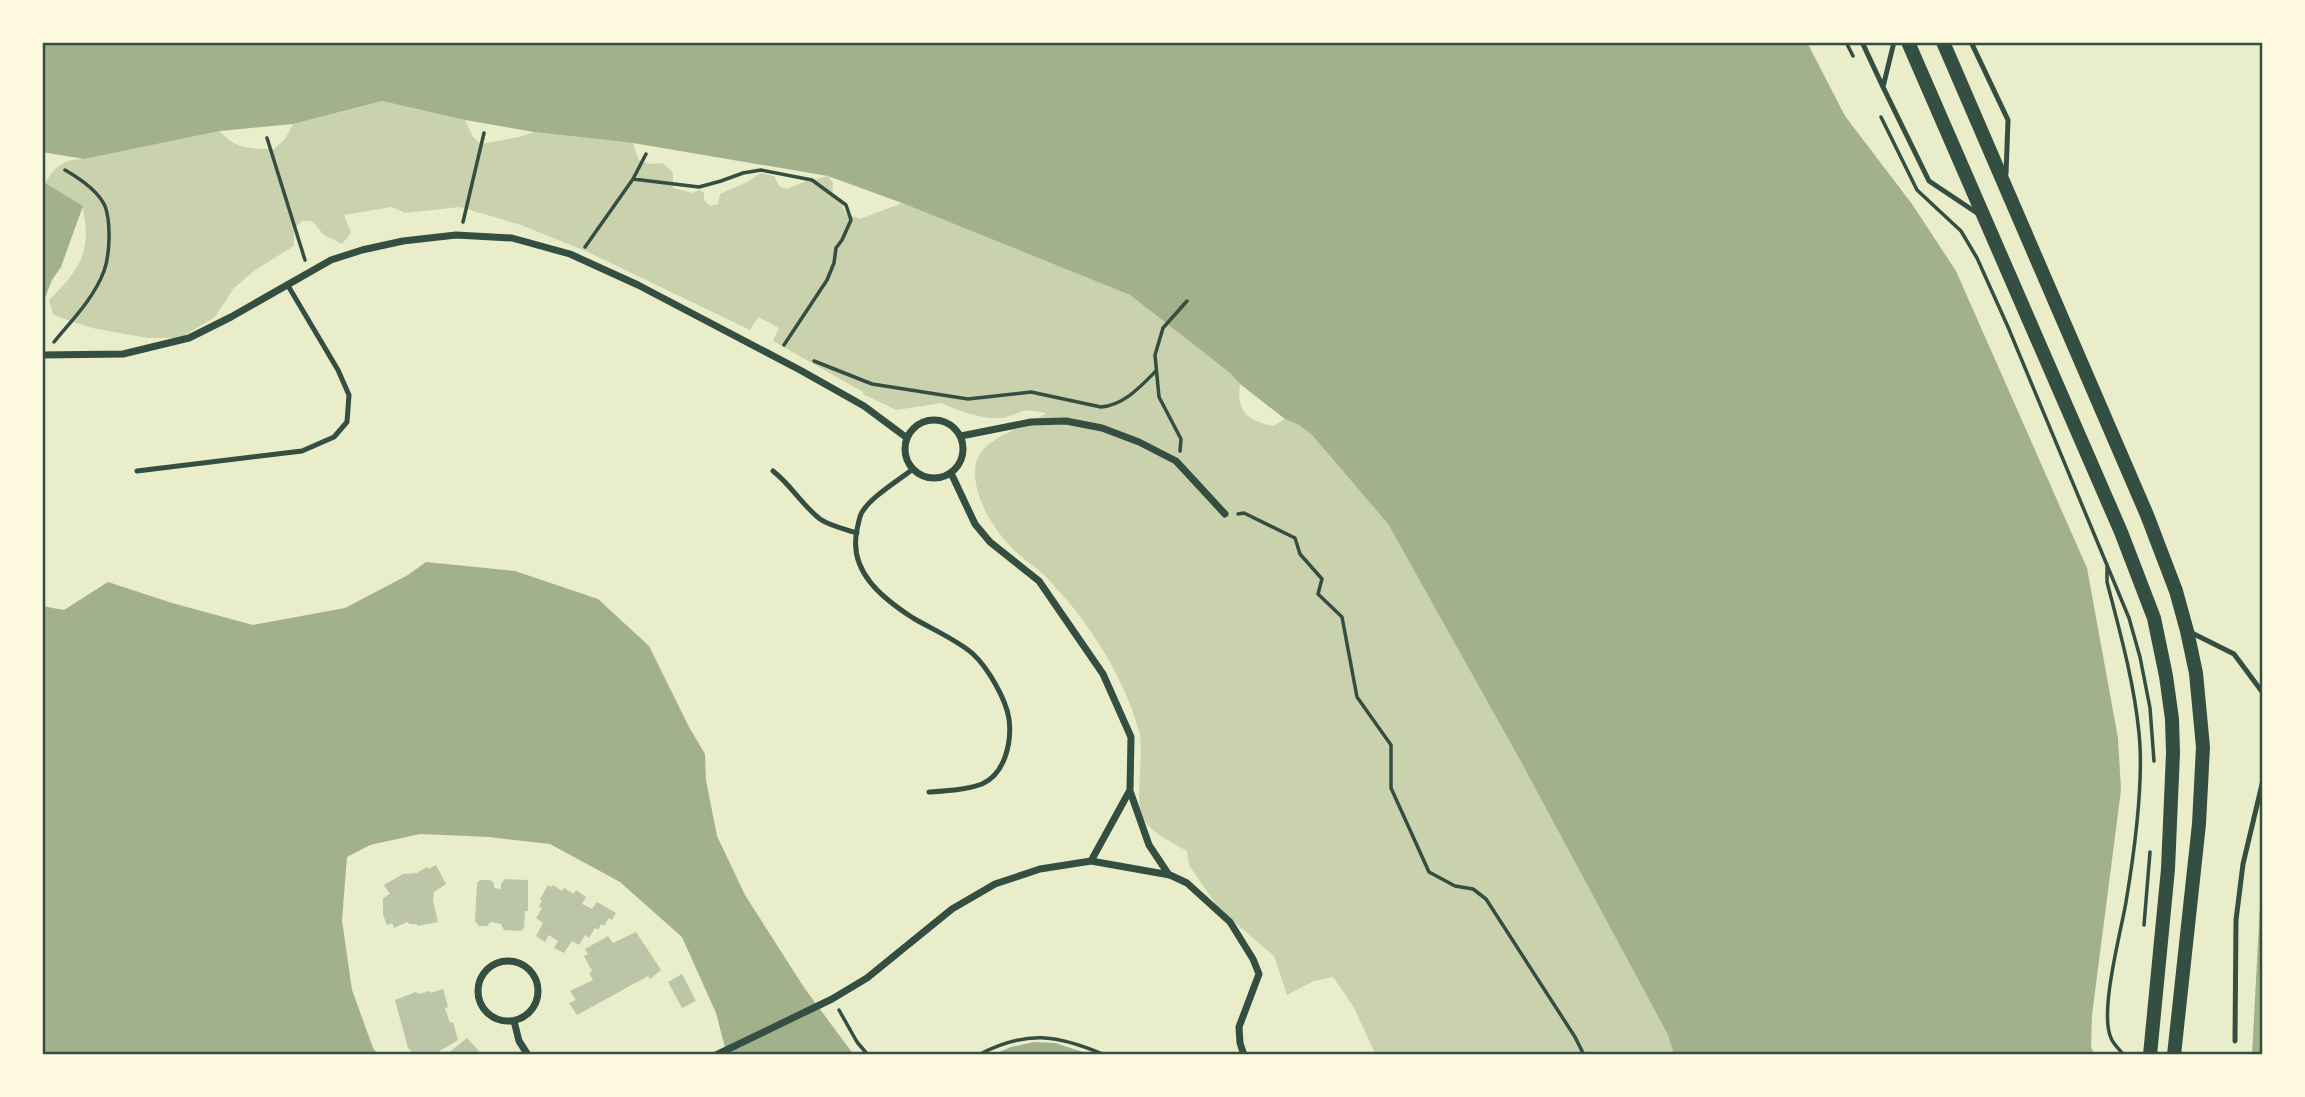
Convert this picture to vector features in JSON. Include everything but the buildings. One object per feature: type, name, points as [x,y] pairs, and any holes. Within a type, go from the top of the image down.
[{"type":"main road","points":[[1908,42],[2121,532],[2154,618],[2172,719],[2172,808],[2150,1055]]},
{"type":"main road","points":[[1943,42],[2147,515],[2176,591],[2187,631],[2196,673],[2203,747],[2199,824],[2174,1055]]},
{"type":"main road","points":[[2177,1030],[2179,1055]]},
{"type":"street","points":[[42,355],[123,354],[189,338],[331,260],[403,241],[456,235],[512,238],[570,254],[638,285],[864,406],[907,438]]},
{"type":"street","points":[[928,420],[947,422],[961,436],[961,460],[951,472],[935,478],[927,477],[913,469],[906,454],[907,438],[919,423],[928,420]]},
{"type":"street","points":[[961,436],[1031,422],[1066,421],[1102,428],[1139,442],[1176,461],[1225,514]]},
{"type":"street","points":[[951,472],[975,524],[990,542],[1039,581],[1103,674],[1131,737],[1130,790],[1149,845],[1170,875]]},
{"type":"street","points":[[1091,862],[1130,790]]},
{"type":"street","points":[[716,1055],[832,999],[867,978],[952,909],[995,884],[1040,869],[1091,862],[1170,875],[1187,883],[1230,922],[1259,974],[1239,1027],[1244,1055]]},
{"type":"street","points":[[498,962],[518,962],[534,974],[538,983],[539,993],[531,1012],[514,1021],[504,1021],[486,1012],[478,994],[482,975],[498,962]]},
{"type":"street","points":[[514,1021],[519,1041],[528,1055]]},
{"type":"lane","points":[[1862,42],[1928,181],[1985,218]]},
{"type":"lane","points":[[1883,87],[1894,42]]},
{"type":"lane","points":[[1972,42],[2008,120],[2005,183]]},
{"type":"lane","points":[[137,471],[302,451],[334,437],[346,422],[349,395],[338,370],[287,284]]},
{"type":"lane","points":[[913,469],[879,495],[861,513],[855,541],[859,567],[882,596],[972,653],[994,681],[1009,718],[1009,740],[1003,762],[996,773],[983,783],[954,790],[929,792]]},
{"type":"lane","points":[[773,471],[820,519],[857,533]]},
{"type":"lane","points":[[2187,631],[2234,654],[2263,693]]},
{"type":"lane","points":[[2235,1041],[2236,920],[2243,864],[2263,780]]},
{"type":"path","points":[[1846,42],[1858,67]]},
{"type":"path","points":[[1881,116],[1917,190],[1961,231],[1977,258],[2107,562],[2129,618],[2140,657],[2150,708],[2154,771]]},
{"type":"path","points":[[463,224],[484,133]]},
{"type":"path","points":[[267,138],[305,260]]},
{"type":"path","points":[[584,249],[633,179],[646,154]]},
{"type":"path","points":[[65,170],[83,180],[105,206],[110,239],[105,269],[92,293],[53,342],[67,342]]},
{"type":"path","points":[[633,179],[699,187],[761,170],[812,180],[846,205],[851,220],[836,248],[834,263],[827,280],[784,345]]},
{"type":"path","points":[[453,224],[474,223]]},
{"type":"path","points":[[295,265],[314,255]]},
{"type":"path","points":[[1176,461],[1182,443],[1159,397],[1155,355],[1163,328],[1187,302]]},
{"type":"path","points":[[778,342],[793,350]]},
{"type":"path","points":[[811,359],[872,384],[968,398],[1031,392],[1101,407],[1124,400],[1156,372]]},
{"type":"path","points":[[1225,514],[1244,513],[1295,538],[1300,554],[1322,579],[1318,594],[1342,617],[1357,697],[1391,745],[1391,788],[1429,872],[1455,886],[1473,889],[1486,899],[1584,1055]]},
{"type":"path","points":[[2107,562],[2107,582],[2140,735],[2137,806],[2127,900],[2109,998],[2108,1024],[2111,1039],[2124,1055]]},
{"type":"path","points":[[2143,929],[2151,845]]},
{"type":"path","points":[[832,999],[857,1042],[868,1055]]},
{"type":"path","points":[[978,1055],[1009,1041],[1032,1037],[1073,1041],[1105,1055]]},
{"type":"shaded area","points":[[42,42],[1804,42],[1809,46],[1845,116],[1912,204],[1956,271],[2087,568],[2118,738],[2121,790],[2092,1015],[2091,1046],[2094,1055],[1674,1055],[1668,1035],[1520,760],[1388,524],[1312,435],[1285,419],[1130,295],[828,176],[633,143],[534,132],[382,101],[293,124],[220,131],[84,159],[42,152]]},
{"type":"shaded area","points":[[382,101],[465,120],[473,137],[481,144],[534,132],[633,143],[639,160],[649,164],[663,163],[673,173],[673,188],[693,193],[699,190],[704,193],[704,200],[710,206],[718,204],[720,194],[761,173],[774,176],[779,186],[787,189],[828,176],[833,183],[832,197],[841,204],[846,214],[860,219],[902,203],[1130,295],[1230,373],[1240,384],[1242,408],[1250,417],[1273,426],[1285,419],[1312,435],[1388,524],[1520,760],[1668,1035],[1674,1055],[1376,1055],[1353,1006],[1333,977],[1314,981],[1287,995],[1274,956],[1219,909],[1189,865],[1187,851],[1158,834],[1144,820],[1139,802],[1139,731],[1116,674],[1075,610],[1042,573],[1007,542],[982,503],[975,470],[984,449],[1003,435],[1046,413],[1026,410],[1004,418],[988,418],[941,403],[896,410],[863,394],[773,341],[779,328],[758,317],[750,330],[588,252],[521,225],[460,207],[405,213],[392,207],[344,215],[351,233],[342,244],[324,235],[312,221],[302,221],[294,229],[294,246],[255,270],[234,288],[215,317],[180,338],[148,338],[92,328],[53,315],[49,300],[76,269],[85,247],[86,235],[82,206],[45,183],[61,165],[71,160],[220,131],[237,145],[274,149],[285,139],[293,124]]},
{"type":"shaded area","points":[[42,181],[83,206],[61,267],[52,280],[42,305]]},
{"type":"shaded area","points":[[426,562],[515,571],[598,599],[649,646],[705,754],[706,780],[717,836],[745,895],[805,989],[854,1055],[727,1055],[716,1013],[682,937],[620,882],[550,844],[489,837],[420,834],[370,845],[347,857],[342,920],[352,990],[378,1055],[42,1055],[42,606],[64,610],[108,582],[253,625],[345,608],[408,575]]},
{"type":"shaded area","points":[[2263,904],[2263,1055],[2252,1055],[2260,905]]},
{"type":"shaded area","points":[[1034,1042],[1055,1043],[1092,1055],[992,1055]]}]
